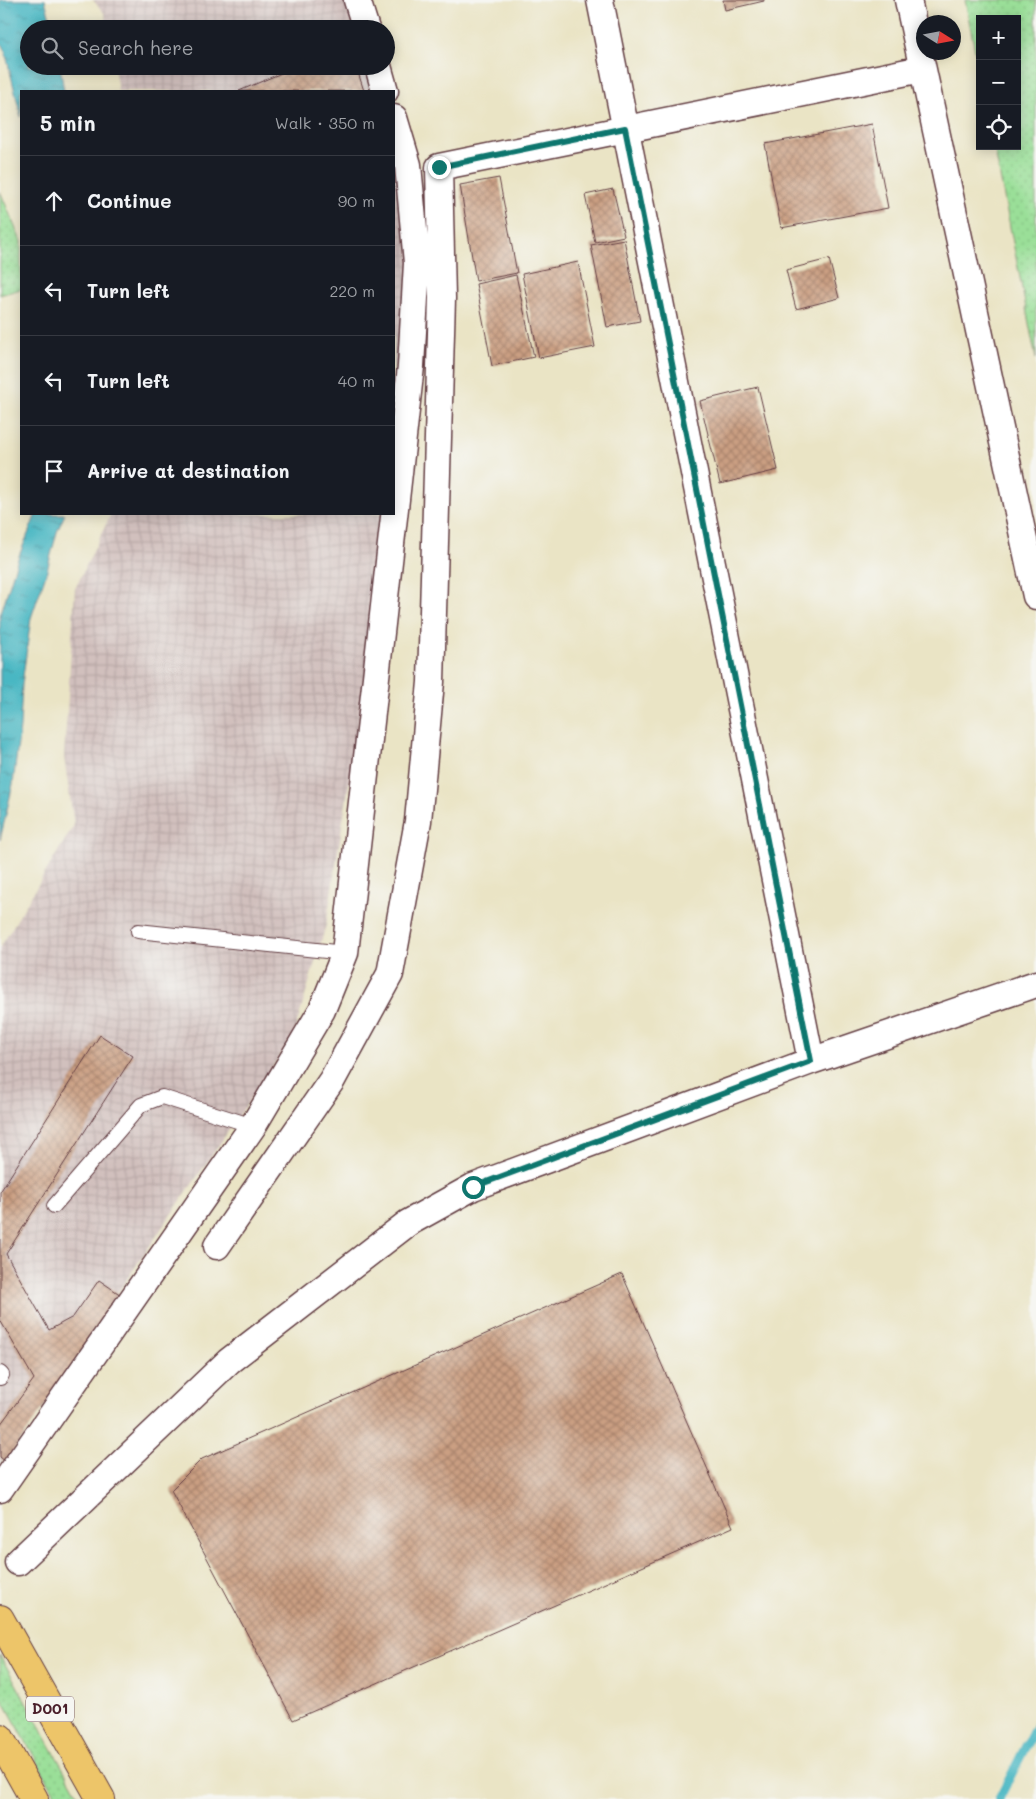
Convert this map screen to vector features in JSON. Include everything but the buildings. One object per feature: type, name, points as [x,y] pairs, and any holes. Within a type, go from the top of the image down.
[{"type":"highway","name":"D001","points":[[0,1619],[101,1799]]},
{"type":"highway","points":[[0,1738],[34,1799]]},
{"type":"street","points":[[357,0],[363,20]]},
{"type":"street","points":[[600,0],[811,1061]]},
{"type":"street","points":[[908,0],[1036,596]]},
{"type":"street","points":[[217,1246],[332,1080],[390,974],[418,821],[431,682],[442,298],[439,167],[922,69]]},
{"type":"street","points":[[381,75],[385,90]]},
{"type":"street","points":[[395,121],[408,165],[417,272],[411,366],[395,506]]},
{"type":"street","points":[[0,1489],[253,1126],[322,1010],[344,953],[394,515]]},
{"type":"street","points":[[18,1562],[229,1361],[408,1223],[473,1187],[811,1061],[1036,984]]},
{"type":"lane","points":[[138,931],[344,953]]},
{"type":"lane","points":[[54,1206],[141,1105],[162,1096],[253,1126]]},
{"type":"lane","points":[[0,1373],[2,1375],[0,1378]]},
{"type":"shaded area","points":[[93,0],[367,0],[373,20],[106,20],[105,14]]},
{"type":"shaded area","points":[[115,75],[389,75],[394,90],[118,90]]},
{"type":"shaded area","points":[[395,95],[424,195],[417,368],[395,506]]},
{"type":"shaded area","points":[[111,515],[393,515],[326,925],[293,1037],[0,1464],[0,948],[74,825],[64,757],[75,589]]},
{"type":"green space","points":[[965,0],[1036,0],[1036,359],[995,150],[1021,150],[1021,15],[976,15],[976,56]]},
{"type":"green space","points":[[0,191],[20,239],[20,289],[0,295]]},
{"type":"green space","points":[[0,1655],[80,1799],[58,1799],[0,1695]]},
{"type":"water","points":[[0,0],[45,0],[51,20],[20,20],[20,75],[61,75],[64,90],[20,90],[20,113],[5,51],[0,42]]},
{"type":"water","points":[[36,515],[65,515],[57,532],[46,574],[31,618],[22,684],[20,727],[13,784],[0,840],[0,616],[17,561]]},
{"type":"waterway","points":[[999,1799],[1036,1726]]},
{"type":"route","points":[[439,167],[625,128],[811,1061],[473,1187]]}]
